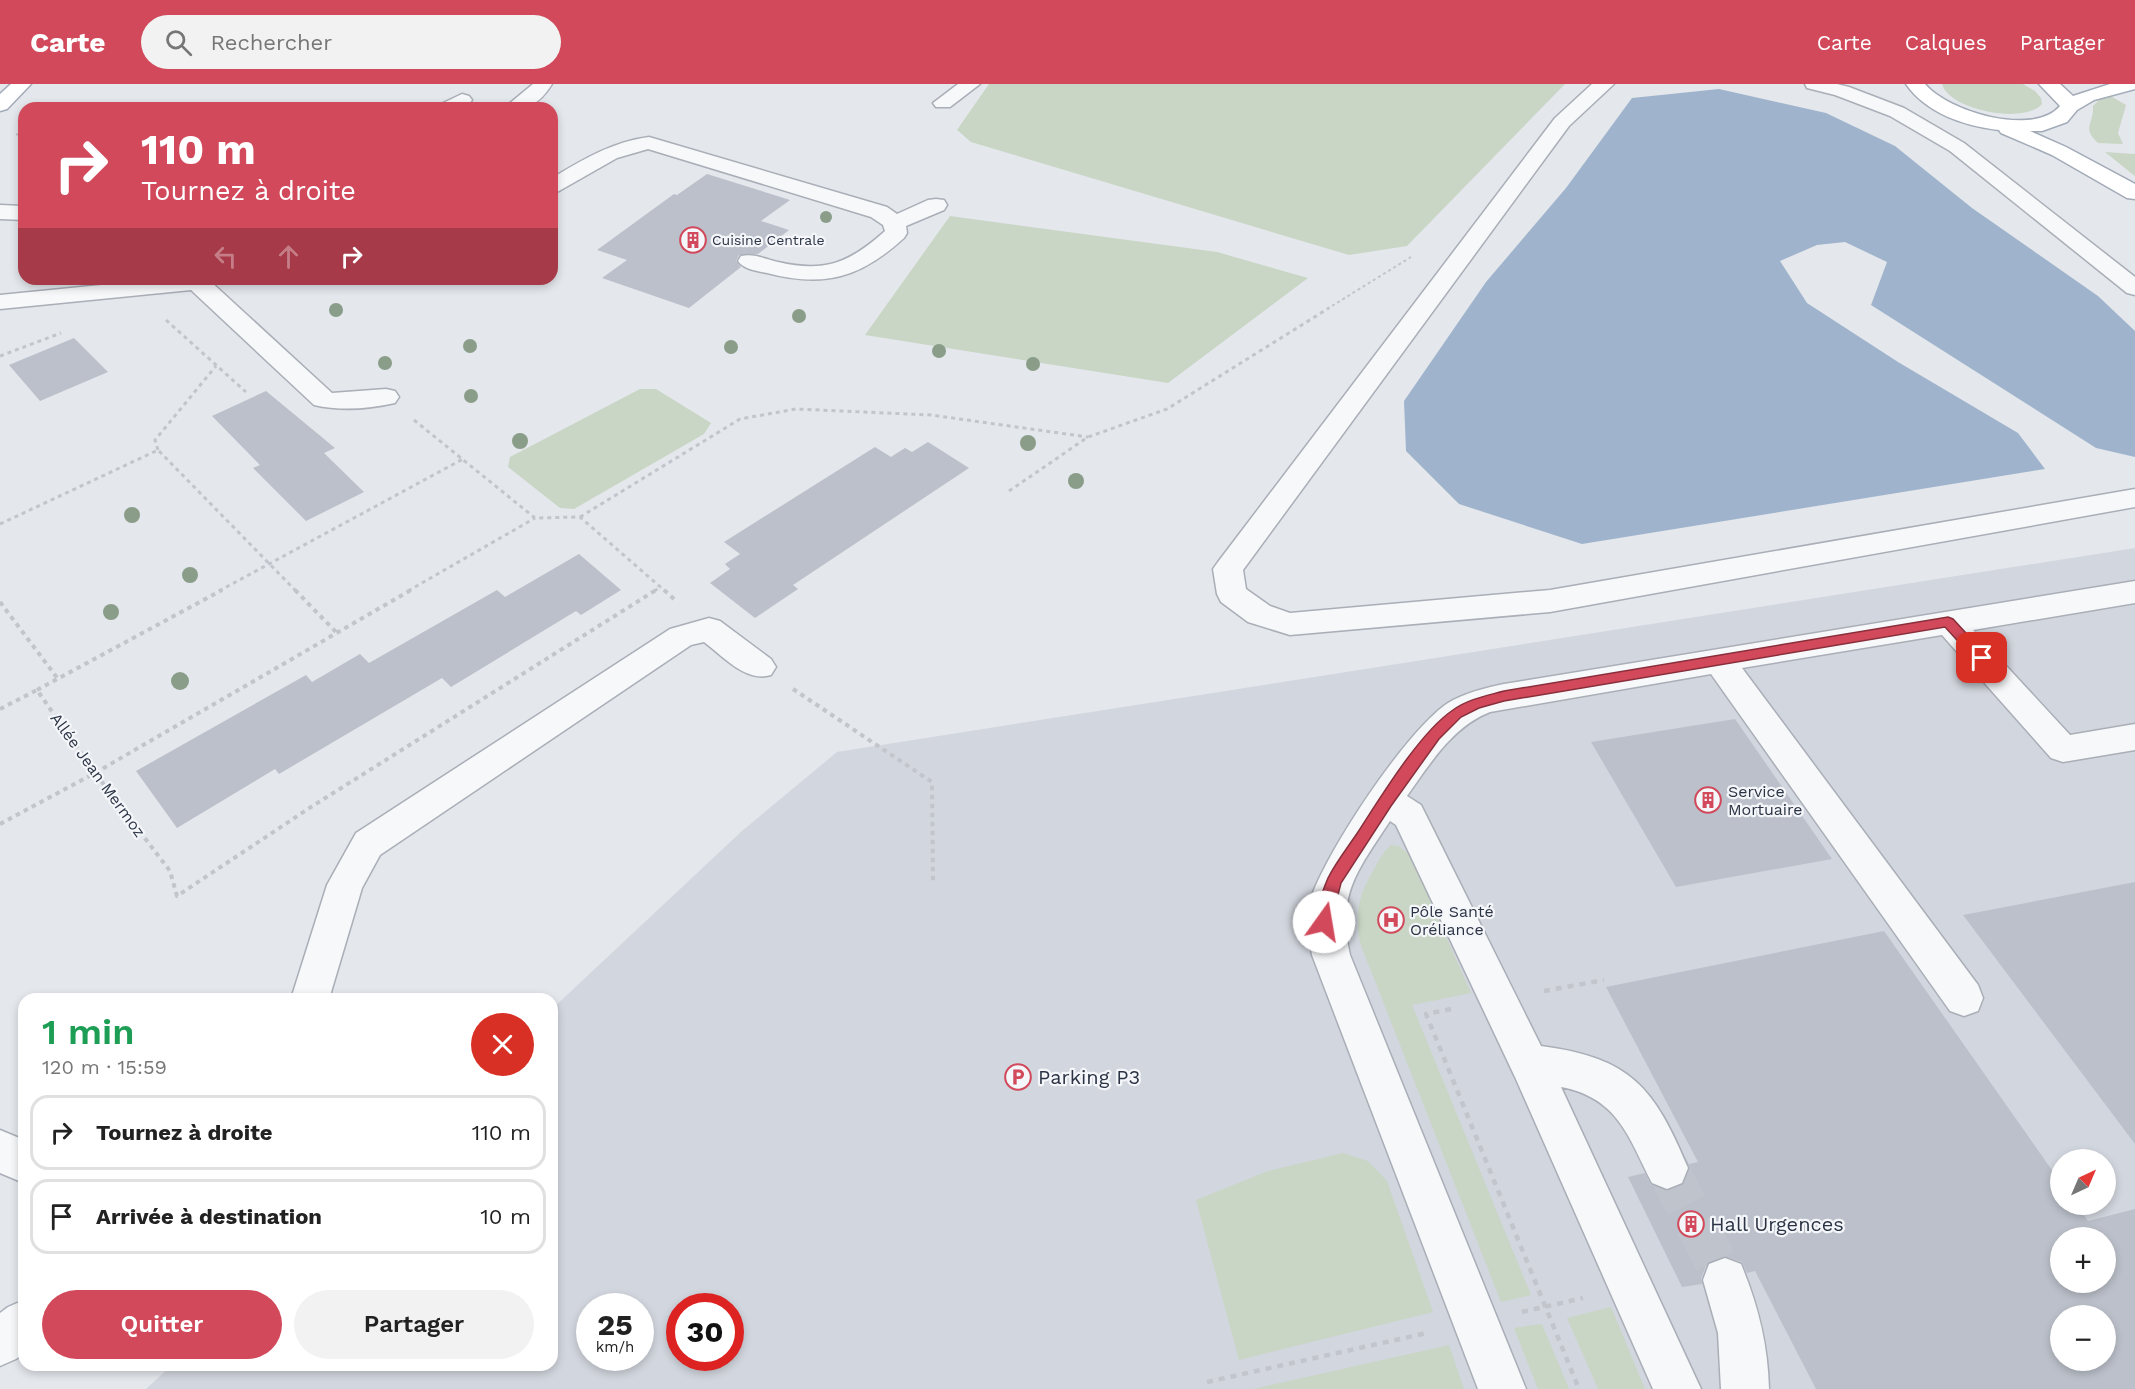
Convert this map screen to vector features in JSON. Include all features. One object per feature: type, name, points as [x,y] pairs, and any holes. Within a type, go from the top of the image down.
[{"type":"main road","points":[[0,105],[22,84]]},
{"type":"main road","points":[[1915,84],[1926,98],[1968,117],[1995,123],[2041,125],[2071,117],[2087,96],[2132,84]]},
{"type":"main road","points":[[2048,84],[2064,96],[2071,117]]},
{"type":"main road","points":[[1995,123],[2059,151],[2135,193]]},
{"type":"main road","points":[[2093,148],[2135,187]]},
{"type":"street","points":[[522,102],[538,91],[543,84]]},
{"type":"street","points":[[943,103],[971,84]]},
{"type":"street","points":[[1605,84],[1588,95],[1562,122],[1312,454],[1228,569],[1232,594],[1259,614],[1290,624],[1550,601],[2135,498]]},
{"type":"street","points":[[1814,84],[1842,91],[1897,112],[1957,147],[2135,288]]},
{"type":"street","points":[[558,183],[617,149],[649,142],[879,212],[894,223],[896,233],[882,247],[867,260],[844,270],[823,274],[791,274],[749,261]]},
{"type":"street","points":[[894,223],[936,205]]},
{"type":"street","points":[[0,212],[18,213]]},
{"type":"street","points":[[0,302],[161,285]]},
{"type":"street","points":[[199,285],[323,399],[337,402],[386,397]]},
{"type":"street","points":[[1502,1389],[1331,955],[1324,922],[1335,881],[1386,801],[1434,735],[1457,714],[1475,704],[1504,696],[2135,592]]},
{"type":"street","points":[[1948,622],[2063,749],[2135,737]]},
{"type":"street","points":[[312,993],[345,885],[368,844],[681,637],[709,629],[760,667]]},
{"type":"street","points":[[1720,662],[1964,998]]},
{"type":"street","points":[[1386,801],[1409,815],[1529,1063],[1677,1389]]},
{"type":"street","points":[[1529,1063],[1572,1070],[1607,1082],[1632,1105],[1667,1168]]},
{"type":"street","points":[[0,1151],[18,1159]]},
{"type":"street","points":[[1725,1280],[1737,1313],[1746,1354],[1745,1389]]},
{"type":"street","points":[[0,1343],[18,1328]]},
{"type":"path","points":[[1009,491],[1088,437],[1167,409],[1409,260],[1417,251]]},
{"type":"path","points":[[146,286],[144,302],[246,392]]},
{"type":"path","points":[[216,366],[155,440],[158,450],[336,632]]},
{"type":"path","points":[[386,397],[535,518]]},
{"type":"path","points":[[0,824],[95,773],[535,518],[579,517],[740,419],[796,409],[931,415],[1088,437]]},
{"type":"path","points":[[0,524],[158,450]]},
{"type":"path","points":[[0,709],[463,459]]},
{"type":"path","points":[[579,517],[709,629]]},
{"type":"path","name":"Allée Jean Mermoz","points":[[37,690],[95,773],[170,871],[177,896],[311,807],[661,587]]},
{"type":"path","points":[[0,602],[58,679]]},
{"type":"path","points":[[760,667],[932,782],[933,882]]},
{"type":"path","points":[[1541,992],[1604,980]]},
{"type":"path","points":[[1457,1008],[1426,1014],[1579,1389]]},
{"type":"path","points":[[1514,1314],[1592,1297]]},
{"type":"path","points":[[1207,1382],[1431,1332]]},
{"type":"shaded area","name":"Pôle Santé Oréliance","points":[[2135,548],[2135,1389],[146,1389],[166,1371],[558,1371],[558,1003],[742,831],[837,752]]},
{"type":"green space","points":[[989,84],[1565,84],[1407,246],[1349,255],[971,142],[957,130]]},
{"type":"green space","points":[[1942,84],[2023,84],[2035,91],[2041,98],[2042,104],[2033,110],[2020,113],[1988,112],[1958,101]]},
{"type":"green space","points":[[2109,95],[2126,105],[2118,133],[2123,144],[2098,143],[2090,133],[2093,106],[2101,98]]},
{"type":"green space","points":[[2105,152],[2135,154],[2135,176],[2131,173]]},
{"type":"green space","points":[[950,216],[1217,252],[1308,278],[1168,383],[865,335]]},
{"type":"green space","points":[[640,389],[656,389],[711,423],[704,434],[574,509],[560,508],[508,467],[510,457]]},
{"type":"green space","points":[[1391,845],[1399,846],[1410,855],[1471,993],[1412,1005],[1531,1295],[1501,1302],[1360,943],[1358,913],[1361,896],[1383,853]]},
{"type":"green space","points":[[1343,1153],[1368,1161],[1387,1181],[1433,1312],[1239,1360],[1196,1200],[1268,1171]]},
{"type":"green space","points":[[1611,1307],[1645,1389],[1598,1389],[1567,1318]]},
{"type":"green space","points":[[1542,1324],[1569,1389],[1538,1389],[1514,1328]]},
{"type":"green space","points":[[1449,1345],[1464,1389],[1253,1389]]},
{"type":"water","points":[[1719,89],[1826,113],[1895,146],[1972,208],[2098,296],[2135,331],[2135,457],[2096,448],[1871,305],[1887,262],[1845,242],[1817,245],[1780,261],[1807,303],[1898,362],[2018,433],[2045,469],[1582,544],[1459,504],[1406,451],[1404,401],[1486,282],[1566,188],[1632,98]]},
{"type":"building","name":"Cuisine Centrale","points":[[707,174],[790,200],[761,221],[789,230],[758,254],[739,255],[736,261],[741,267],[689,308],[602,278],[627,260],[597,250],[674,194],[677,195]]},
{"type":"building","points":[[74,338],[108,372],[40,401],[9,365]]},
{"type":"building","points":[[266,391],[335,448],[324,453],[364,492],[306,521],[253,468],[260,465],[212,416]]},
{"type":"building","points":[[928,442],[969,468],[793,585],[798,589],[755,618],[710,583],[730,569],[725,564],[740,554],[724,542],[875,447],[891,457],[905,448],[912,452]]},
{"type":"building","points":[[579,554],[621,590],[581,615],[576,611],[451,687],[442,678],[279,774],[275,769],[177,828],[136,771],[306,675],[312,682],[360,654],[369,663],[497,590],[505,597]]},
{"type":"building","name":"Service Mortuaire","points":[[1735,719],[1832,859],[1676,887],[1591,742]]},
{"type":"building","points":[[2135,882],[2135,1144],[1963,915]]},
{"type":"building","points":[[1884,931],[2050,1167],[2050,1215],[2084,1215],[2088,1221],[2135,1209],[2135,1389],[1816,1389],[1755,1271],[1747,1273],[1742,1262],[1724,1256],[1707,1263],[1701,1279],[1702,1284],[1682,1287],[1628,1177],[1645,1173],[1651,1185],[1668,1191],[1683,1185],[1690,1169],[1689,1164],[1698,1162],[1606,987]]},
{"type":"tunnel","points":[[1667,1168],[1725,1280]]},
{"type":"place","name":"Cuisine Centrale","points":[[693,240]]},
{"type":"place","name":"Service Mortuaire","points":[[1708,800]]},
{"type":"place","name":"Pôle Santé Oréliance","points":[[1391,920]]},
{"type":"place","name":"Parking P3","points":[[1018,1077]]},
{"type":"place","name":"Hall Urgences","points":[[1691,1224]]},
{"type":"route","points":[[1324,922],[1335,881],[1386,801],[1434,735],[1457,714],[1475,704],[1504,696],[1720,662],[1948,622],[1982,658]]}]
